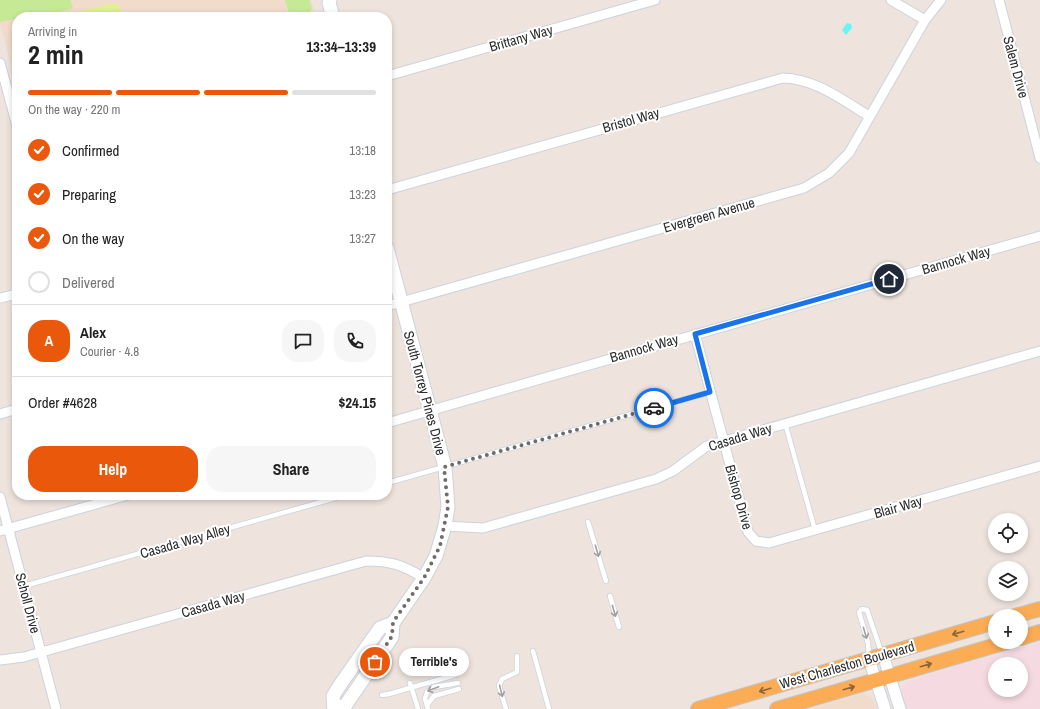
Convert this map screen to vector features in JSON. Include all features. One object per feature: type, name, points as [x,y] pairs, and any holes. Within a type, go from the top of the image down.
[{"type":"main road","points":[[327,1],[330,12]]},
{"type":"main road","name":"South Torrey Pines Drive","points":[[392,267],[444,467],[448,507],[445,526],[436,556],[424,578],[393,622],[380,628],[373,638],[333,696],[334,708],[345,706],[392,636],[393,622]]},
{"type":"main road","points":[[1028,612],[1040,609]]},
{"type":"main road","name":"West Charleston Boulevard","points":[[698,709],[988,624]]},
{"type":"main road","points":[[1028,636],[1040,632]]},
{"type":"main road","points":[[357,688],[354,677],[361,668],[373,638]]},
{"type":"main road","name":"West Charleston Boulevard","points":[[777,709],[988,647]]},
{"type":"street","name":"Brittany Way","points":[[392,75],[655,0]]},
{"type":"street","points":[[891,0],[925,20]]},
{"type":"street","name":"Evergreen Avenue","points":[[392,305],[804,188],[829,173],[849,153],[925,20],[940,0]]},
{"type":"street","name":"Salem Drive","points":[[999,0],[1040,158]]},
{"type":"street","points":[[1,67],[12,108]]},
{"type":"street","name":"Bristol Way","points":[[392,189],[783,78],[804,80],[814,83],[869,116]]},
{"type":"street","name":"Bannock Way","points":[[392,421],[1040,236]]},
{"type":"street","points":[[0,298],[12,295]]},
{"type":"street","name":"Bishop Drive","points":[[695,334],[748,532],[756,541]]},
{"type":"street","name":"Casada Way","points":[[445,526],[483,528],[656,479],[673,471],[699,450],[723,441],[1040,351]]},
{"type":"street","points":[[0,414],[12,410]]},
{"type":"street","name":"Blair Way","points":[[756,541],[769,543],[1040,466]]},
{"type":"street","name":"Scholl Drive","points":[[0,496],[4,530],[24,586],[56,709]]},
{"type":"street","points":[[4,530],[110,500]]},
{"type":"street","name":"Casada Way","points":[[0,660],[24,657],[366,561],[385,561],[398,564],[424,578]]},
{"type":"street","points":[[876,657],[882,678],[885,709]]},
{"type":"street","points":[[882,678],[900,709]]},
{"type":"lane","points":[[392,482],[710,392]]},
{"type":"lane","points":[[785,423],[815,530]]},
{"type":"lane","name":"Casada Way Alley","points":[[24,586],[328,500]]},
{"type":"lane","points":[[588,522],[606,581]]},
{"type":"lane","points":[[610,596],[619,627]]},
{"type":"lane","points":[[862,608],[867,610],[876,657],[868,643],[859,612],[862,608]]},
{"type":"lane","points":[[533,651],[549,709]]},
{"type":"lane","points":[[506,709],[499,686],[502,679],[517,672],[516,656]]},
{"type":"lane","points":[[382,694],[411,685],[455,675]]},
{"type":"lane","points":[[427,707],[425,696],[431,689],[458,683]]},
{"type":"lane","points":[[411,685],[418,709]]},
{"type":"lane","points":[[427,707],[434,696],[459,689]]},
{"type":"shaded area","points":[[0,0],[311,0],[315,12],[12,12],[12,68],[0,24]]},
{"type":"shaded area","points":[[1040,642],[1040,709],[906,709],[901,694],[903,685],[910,680],[988,657],[988,697],[1028,697],[1028,657],[989,657],[1016,649],[1028,649],[1028,646]]},
{"type":"shaded area","points":[[863,693],[872,698],[877,709],[809,709]]},
{"type":"green space","points":[[0,0],[70,0],[73,8],[59,12],[12,12],[12,20],[0,22]]},
{"type":"green space","points":[[285,0],[309,0],[312,10],[310,10],[310,12],[289,12]]},
{"type":"green space","points":[[115,3],[119,7],[120,12],[76,12]]},
{"type":"water","points":[[847,23],[851,24],[852,28],[846,35],[842,30]]},
{"type":"way so far","points":[[375,662],[392,636],[393,622],[424,578],[440,546],[448,507],[444,467],[654,408]]},
{"type":"place","name":"Terrible's","points":[[375,662]]},
{"type":"route","points":[[654,408],[710,392],[695,334],[889,279]]}]
